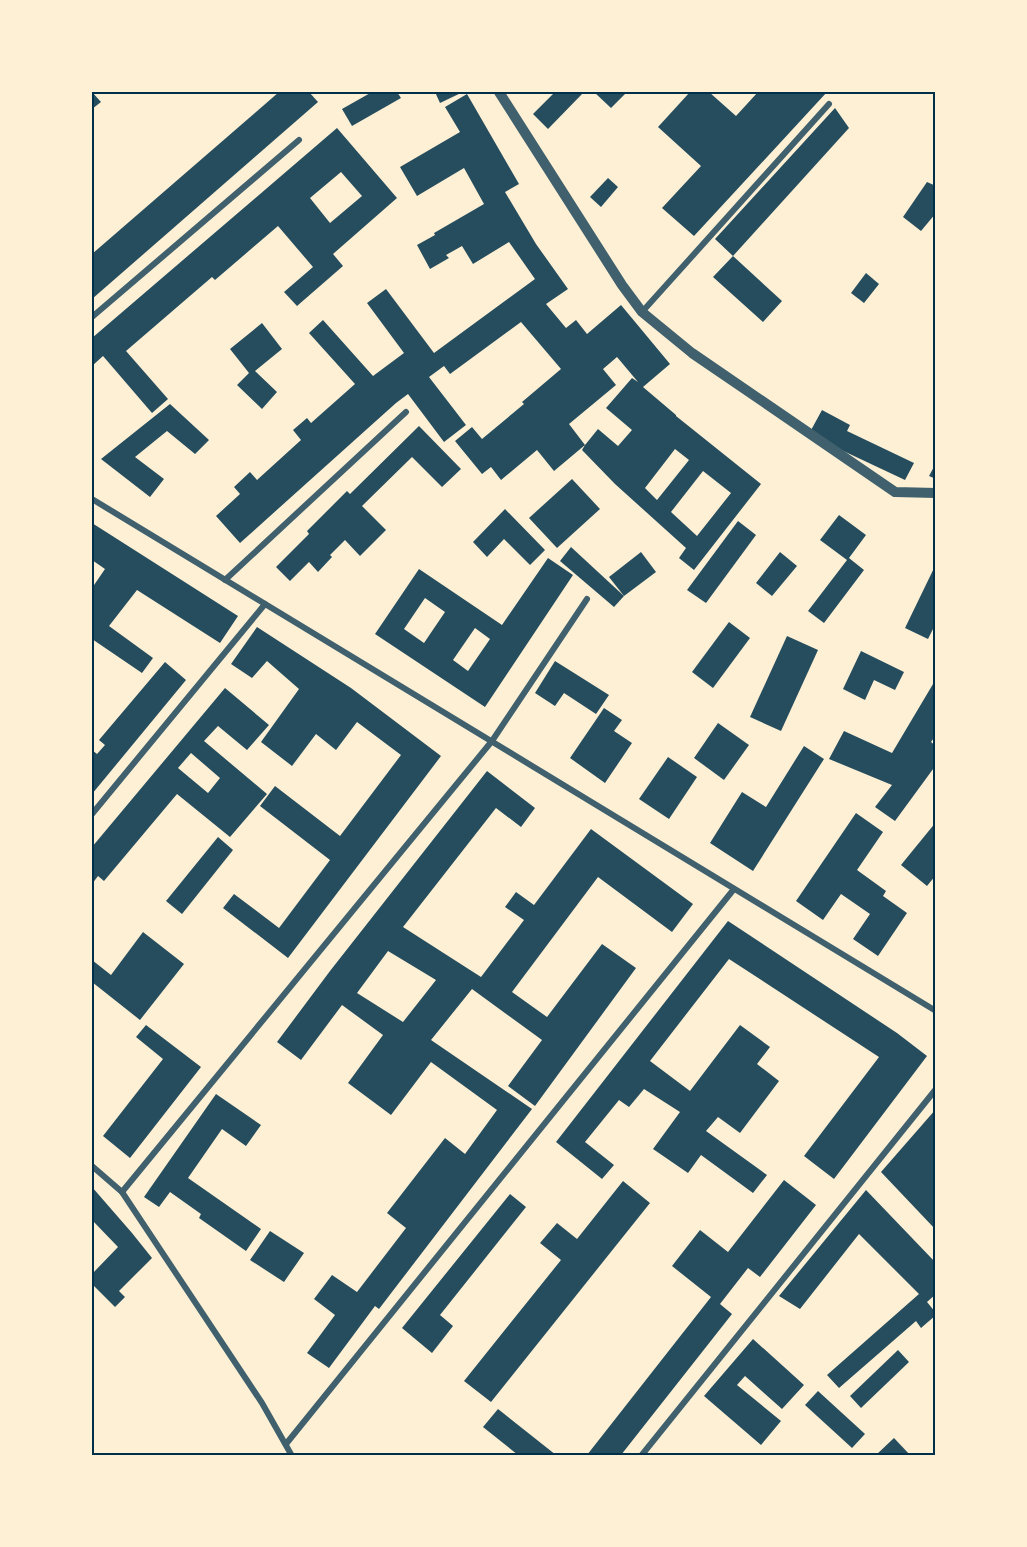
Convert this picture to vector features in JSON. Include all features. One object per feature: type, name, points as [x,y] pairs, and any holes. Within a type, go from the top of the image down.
[{"type":"street","points":[[499,92],[642,312],[692,353],[895,492],[936,493]]},
{"type":"street","points":[[642,312],[829,104]]},
{"type":"street","points":[[92,317],[299,140]]},
{"type":"street","points":[[225,580],[406,412]]},
{"type":"street","points":[[92,499],[936,1011]]},
{"type":"street","points":[[122,1192],[492,741],[587,599]]},
{"type":"street","points":[[92,814],[265,604]]},
{"type":"street","points":[[286,1444],[734,889]]},
{"type":"street","points":[[641,1455],[936,1089]]},
{"type":"street","points":[[92,1166],[122,1192],[262,1403],[292,1455]]},
{"type":"building","points":[[92,92],[101,102],[92,109]]},
{"type":"building","points":[[279,92],[309,92],[318,102],[92,299],[92,254]]},
{"type":"building","points":[[372,92],[397,92],[401,98],[352,126],[342,109]]},
{"type":"building","points":[[435,92],[463,92],[440,103]]},
{"type":"building","points":[[555,92],[584,92],[548,129],[533,114]]},
{"type":"building","points":[[594,92],[627,92],[611,108]]},
{"type":"building","points":[[690,92],[709,92],[736,116],[758,92],[827,92],[694,236],[662,208],[701,166],[658,127]]},
{"type":"building","points":[[467,94],[519,184],[505,192],[536,244],[568,289],[546,304],[566,328],[576,320],[587,334],[621,305],[670,364],[643,387],[761,484],[694,570],[679,558],[686,548],[615,484],[582,450],[585,445],[554,471],[537,450],[501,480],[491,467],[482,474],[455,441],[472,427],[482,439],[561,369],[521,322],[450,374],[444,366],[429,377],[466,425],[444,442],[408,394],[240,543],[216,516],[240,494],[234,487],[250,472],[257,480],[301,440],[293,430],[307,418],[311,423],[355,384],[309,333],[323,320],[373,376],[404,353],[367,303],[386,289],[434,353],[535,279],[509,242],[473,264],[462,246],[446,255],[449,258],[430,269],[417,245],[484,204],[464,168],[417,196],[400,167],[460,132],[445,107]],"holes":[[[617,357],[638,382],[632,378],[606,408],[632,430],[618,446],[598,429],[585,445],[569,424],[616,385],[603,369]],[[675,449],[689,460],[657,500],[645,488]],[[703,471],[731,493],[697,536],[671,512]]]},
{"type":"building","points":[[835,108],[849,128],[733,256],[715,239]]},
{"type":"building","points":[[337,128],[397,198],[333,254],[343,266],[297,306],[284,292],[313,267],[278,226],[215,280],[212,277],[126,351],[168,399],[152,413],[103,356],[92,366],[92,338]],"holes":[[[341,172],[362,196],[330,223],[310,198]]]},
{"type":"building","points":[[608,178],[618,187],[601,207],[590,197]]},
{"type":"building","points":[[927,182],[936,186],[936,213],[921,231],[903,217]]},
{"type":"building","points":[[733,256],[782,301],[763,322],[713,277]]},
{"type":"building","points":[[866,273],[879,284],[864,303],[851,293]]},
{"type":"building","points":[[262,323],[282,349],[255,371],[277,392],[262,409],[237,385],[249,373],[230,349]]},
{"type":"building","points":[[170,404],[209,440],[195,454],[167,431],[135,457],[164,479],[150,497],[101,459]]},
{"type":"building","points":[[822,410],[850,425],[847,431],[914,463],[905,480],[837,448],[810,432]]},
{"type":"building","points":[[419,426],[461,469],[442,487],[412,457],[362,506],[386,530],[360,556],[345,540],[318,572],[309,562],[290,581],[276,567],[309,534],[307,531],[347,491],[350,494]]},
{"type":"building","points":[[936,463],[936,479],[929,476]]},
{"type":"building","points":[[572,479],[600,509],[557,548],[529,518]]},
{"type":"building","points":[[505,509],[545,550],[530,565],[504,539],[487,557],[473,542]]},
{"type":"building","points":[[839,515],[866,535],[849,558],[864,570],[824,623],[808,611],[847,560],[820,540]]},
{"type":"building","points":[[738,521],[756,535],[706,603],[687,590]]},
{"type":"building","points":[[92,523],[238,616],[220,643],[137,590],[109,626],[153,658],[142,673],[92,639],[92,588],[105,569],[92,560]]},
{"type":"building","points":[[571,547],[624,596],[614,607],[560,561]]},
{"type":"building","points":[[641,552],[656,572],[624,596],[609,577]]},
{"type":"building","points":[[780,552],[797,566],[772,596],[756,583]]},
{"type":"building","points":[[548,558],[573,575],[485,707],[375,634],[419,569],[502,625]],"holes":[[[425,598],[445,612],[424,643],[404,629]],[[475,628],[490,639],[468,671],[453,660]]]},
{"type":"building","points":[[936,564],[936,623],[928,639],[905,628]]},
{"type":"building","points":[[729,622],[750,638],[713,688],[692,672]]},
{"type":"building","points":[[257,627],[351,688],[441,756],[288,958],[223,908],[234,894],[279,928],[330,860],[260,806],[275,786],[340,836],[401,755],[357,722],[336,750],[316,734],[292,766],[261,742],[299,689],[267,661],[252,678],[231,664]]},
{"type":"building","points":[[787,636],[818,650],[781,731],[750,717]]},
{"type":"building","points":[[861,651],[904,672],[895,690],[874,680],[865,700],[843,689]]},
{"type":"building","points":[[555,661],[609,695],[596,714],[564,693],[555,706],[535,693]]},
{"type":"building","points":[[165,662],[186,680],[92,794],[92,750],[97,754],[105,745],[99,740]]},
{"type":"building","points":[[936,679],[936,735],[931,742],[936,746],[936,765],[895,821],[875,807],[892,785],[829,759],[844,731],[892,753]]},
{"type":"building","points":[[225,688],[269,725],[247,750],[218,726],[204,741],[267,794],[230,837],[177,794],[104,881],[98,876],[92,884],[92,847]],"holes":[[[191,753],[220,778],[208,793],[178,768]]]},
{"type":"building","points":[[604,708],[622,720],[614,731],[632,743],[605,783],[570,758]]},
{"type":"building","points":[[718,723],[749,745],[724,780],[694,758]]},
{"type":"building","points":[[804,746],[824,759],[753,871],[710,843],[742,792],[766,807]]},
{"type":"building","points":[[668,757],[697,777],[669,819],[639,799]]},
{"type":"building","points":[[487,771],[535,808],[521,827],[496,808],[403,927],[481,977],[524,920],[505,907],[516,892],[534,905],[591,829],[693,904],[672,932],[598,877],[512,992],[547,1017],[602,944],[636,968],[535,1106],[508,1086],[542,1040],[472,989],[431,1040],[532,1109],[379,1309],[375,1306],[329,1368],[307,1353],[335,1315],[314,1299],[332,1275],[357,1292],[406,1228],[387,1213],[445,1138],[465,1154],[497,1110],[431,1062],[391,1115],[348,1083],[383,1035],[342,1005],[301,1060],[277,1042]],"holes":[[[388,951],[436,980],[403,1022],[357,993]]]},
{"type":"building","points":[[856,813],[883,832],[857,870],[886,891],[883,896],[907,913],[878,956],[853,939],[870,914],[841,894],[823,920],[796,901]]},
{"type":"building","points":[[936,822],[936,875],[927,886],[901,865]]},
{"type":"building","points":[[218,837],[233,850],[182,914],[166,901]]},
{"type":"building","points":[[728,921],[897,1033],[927,1056],[834,1179],[804,1156],[879,1057],[729,959],[650,1061],[690,1091],[740,1025],[770,1047],[757,1064],[779,1081],[740,1133],[718,1117],[706,1131],[767,1175],[753,1193],[701,1155],[688,1173],[653,1149],[680,1112],[644,1089],[629,1107],[619,1100],[585,1142],[614,1165],[602,1179],[556,1142]]},
{"type":"building","points":[[143,932],[184,964],[140,1020],[92,982],[92,960],[111,975]]},
{"type":"building","points":[[146,1025],[201,1067],[130,1158],[103,1136],[163,1059],[136,1037]]},
{"type":"building","points":[[216,1094],[261,1125],[246,1146],[222,1129],[188,1178],[261,1229],[246,1251],[199,1218],[201,1214],[170,1192],[159,1207],[144,1197]]},
{"type":"building","points":[[936,1109],[936,1230],[881,1172]]},
{"type":"building","points":[[784,1180],[816,1205],[760,1277],[748,1268],[720,1304],[732,1314],[621,1455],[587,1455],[711,1297],[672,1266],[700,1230],[728,1252]]},
{"type":"building","points":[[623,1181],[650,1203],[491,1402],[464,1381],[561,1260],[540,1243],[557,1223],[577,1239]]},
{"type":"building","points":[[92,1187],[152,1258],[119,1291],[125,1297],[115,1307],[92,1284],[92,1274],[118,1247],[92,1220]]},
{"type":"building","points":[[866,1190],[936,1263],[936,1294],[927,1302],[936,1315],[921,1328],[916,1321],[839,1388],[827,1375],[919,1294],[859,1234],[800,1309],[779,1296]]},
{"type":"building","points":[[510,1194],[526,1207],[440,1315],[453,1326],[432,1353],[402,1328]]},
{"type":"building","points":[[270,1231],[304,1253],[284,1282],[250,1260]]},
{"type":"building","points":[[753,1339],[804,1385],[782,1409],[745,1376],[737,1385],[781,1421],[761,1445],[704,1396]]},
{"type":"building","points":[[898,1350],[909,1362],[861,1408],[850,1396]]},
{"type":"building","points":[[818,1391],[865,1434],[852,1448],[805,1405]]},
{"type":"building","points":[[498,1409],[556,1455],[518,1455],[483,1427]]},
{"type":"building","points":[[894,1438],[910,1455],[876,1455]]}]
